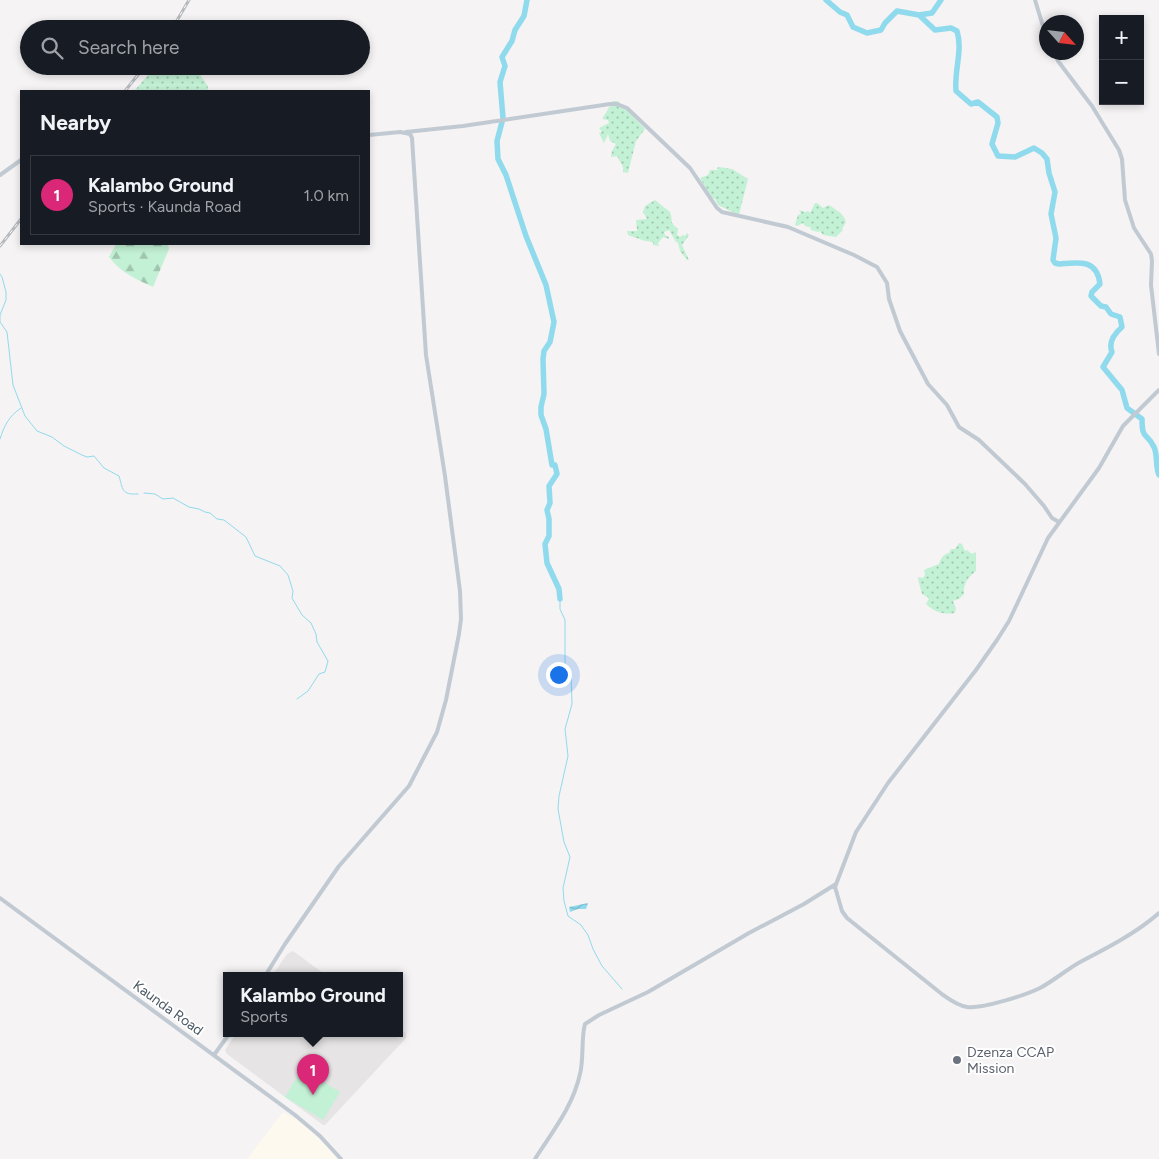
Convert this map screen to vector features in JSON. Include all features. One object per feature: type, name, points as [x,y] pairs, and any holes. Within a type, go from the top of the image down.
[{"type":"street","points":[[1035,0],[1040,15]]},
{"type":"street","points":[[1057,60],[1092,106],[1119,150],[1122,159],[1125,200],[1134,228],[1151,254],[1151,285],[1159,354]]},
{"type":"street","points":[[370,135],[463,126],[610,104],[617,104],[627,108],[690,168],[717,208],[722,212],[788,227],[854,255],[877,267],[886,283],[889,300],[900,331],[928,384],[947,406],[959,427],[980,440],[1025,484],[1052,518],[1058,522]]},
{"type":"street","points":[[268,972],[339,866],[413,779],[438,732],[459,634],[461,619],[460,591],[445,476],[426,355],[412,138],[406,132]]},
{"type":"street","points":[[0,176],[20,161]]},
{"type":"street","points":[[1159,390],[1123,426],[1099,468],[1058,522],[1048,538],[997,640],[888,783],[860,826],[836,884],[837,895],[846,918],[952,1002],[967,1007],[996,1002],[1038,989],[1080,962],[1119,941],[1159,913]]},
{"type":"street","points":[[535,1159],[565,1113],[573,1097],[582,1064],[585,1024],[599,1014],[648,992],[836,884]]},
{"type":"street","name":"Kaunda Road","points":[[0,898],[314,1130],[341,1159]]},
{"type":"street","points":[[214,1055],[227,1037]]},
{"type":"shaded area","points":[[293,951],[322,972],[275,972],[287,954]]},
{"type":"shaded area","points":[[403,1031],[406,1033],[406,1038],[325,1125],[227,1054],[225,1050],[234,1037],[403,1037]]},
{"type":"shaded area","points":[[283,1112],[303,1123],[339,1159],[247,1159]]},
{"type":"green space","points":[[148,75],[200,75],[208,86],[207,90],[135,90]]},
{"type":"green space","points":[[613,101],[618,101],[645,129],[636,141],[628,173],[623,172],[623,167],[617,156],[611,157],[616,144],[610,141],[608,134],[604,143],[599,133],[602,132],[599,128],[609,123],[608,120],[602,119]]},
{"type":"green space","points":[[717,168],[732,169],[748,179],[739,215],[718,205],[700,178],[708,175],[710,170],[718,170]]},
{"type":"green space","points":[[655,200],[670,212],[672,223],[678,229],[677,235],[680,237],[685,236],[687,233],[689,235],[682,245],[689,260],[680,251],[678,243],[669,230],[664,232],[669,239],[663,237],[658,243],[659,246],[653,245],[653,242],[628,235],[627,231],[637,231],[636,220],[647,219],[643,212],[645,206]]},
{"type":"green space","points":[[815,203],[823,208],[829,205],[843,216],[846,222],[843,230],[836,237],[823,235],[820,231],[811,230],[810,227],[805,226],[803,223],[795,225],[798,215],[801,214],[799,210],[810,213]]},
{"type":"green space","points":[[115,245],[168,245],[169,249],[153,287],[129,275],[109,257]]},
{"type":"green space","points":[[959,543],[962,544],[965,551],[967,550],[972,554],[976,552],[976,571],[967,581],[964,587],[964,594],[959,599],[953,601],[956,608],[955,613],[947,614],[932,609],[926,604],[929,598],[922,594],[918,579],[919,577],[923,578],[925,575],[924,570],[939,564],[941,559],[951,549],[955,549]]},
{"type":"green space","points":[[302,1069],[340,1092],[323,1120],[285,1097]]},
{"type":"water","points":[[588,903],[586,909],[570,912],[569,907]]},
{"type":"waterway","points":[[503,118],[500,82],[505,66],[502,57],[524,16],[527,0]]},
{"type":"waterway","points":[[826,0],[840,12],[847,15],[853,27],[867,33],[881,30],[897,11],[919,15],[935,30],[951,28],[957,31],[959,53],[956,91],[971,104],[978,102],[997,117],[998,123],[992,144],[998,156],[1015,157],[1034,148],[1047,159],[1055,192],[1051,214],[1056,238],[1053,260],[1059,264],[1080,263],[1091,266],[1095,270],[1100,284],[1092,292],[1091,296],[1101,306],[1106,307],[1111,314],[1120,317],[1122,327],[1112,338],[1112,352],[1103,367],[1122,390],[1127,408],[1142,419],[1144,434],[1155,450],[1159,475]]},
{"type":"waterway","points":[[919,15],[932,13],[941,0]]},
{"type":"waterway","points":[[502,122],[497,141],[498,159],[506,175],[526,236],[546,285],[554,322],[550,342],[544,351],[544,394],[541,415],[546,429],[552,465],[555,465],[557,474],[549,486],[550,503],[547,510],[549,536],[545,544],[547,563],[559,589],[560,599]]},
{"type":"waterway","points":[[0,274],[6,292],[6,300],[0,315],[0,322],[7,332],[13,385],[25,416],[37,431],[52,437],[64,446],[82,455],[87,457],[94,456],[104,468],[119,476],[122,488],[126,492],[138,494]]},
{"type":"waterway","points":[[0,439],[13,414],[21,408]]},
{"type":"waterway","points":[[144,493],[155,494],[163,499],[173,498],[189,507],[210,513],[217,519],[224,520],[246,537],[255,556],[280,566],[288,575],[293,591],[292,598],[302,615],[311,623],[317,642],[328,661],[325,672],[319,674],[308,691],[297,699]]},
{"type":"waterway","points":[[560,599],[560,609],[565,620],[565,667],[566,671],[571,674],[572,704],[565,729],[568,756],[558,809],[564,842],[570,857],[563,888],[564,901],[568,916],[581,925],[588,935],[602,966],[622,989]]},
{"type":"railway","points":[[177,20],[189,0]]},
{"type":"railway","points":[[126,90],[138,75]]},
{"type":"railway","points":[[0,246],[20,220]]},
{"type":"place","name":"Dzenza CCAP Mission","points":[[957,1060]]},
{"type":"place","name":"Kalambo Ground","points":[[313,1095]]}]
